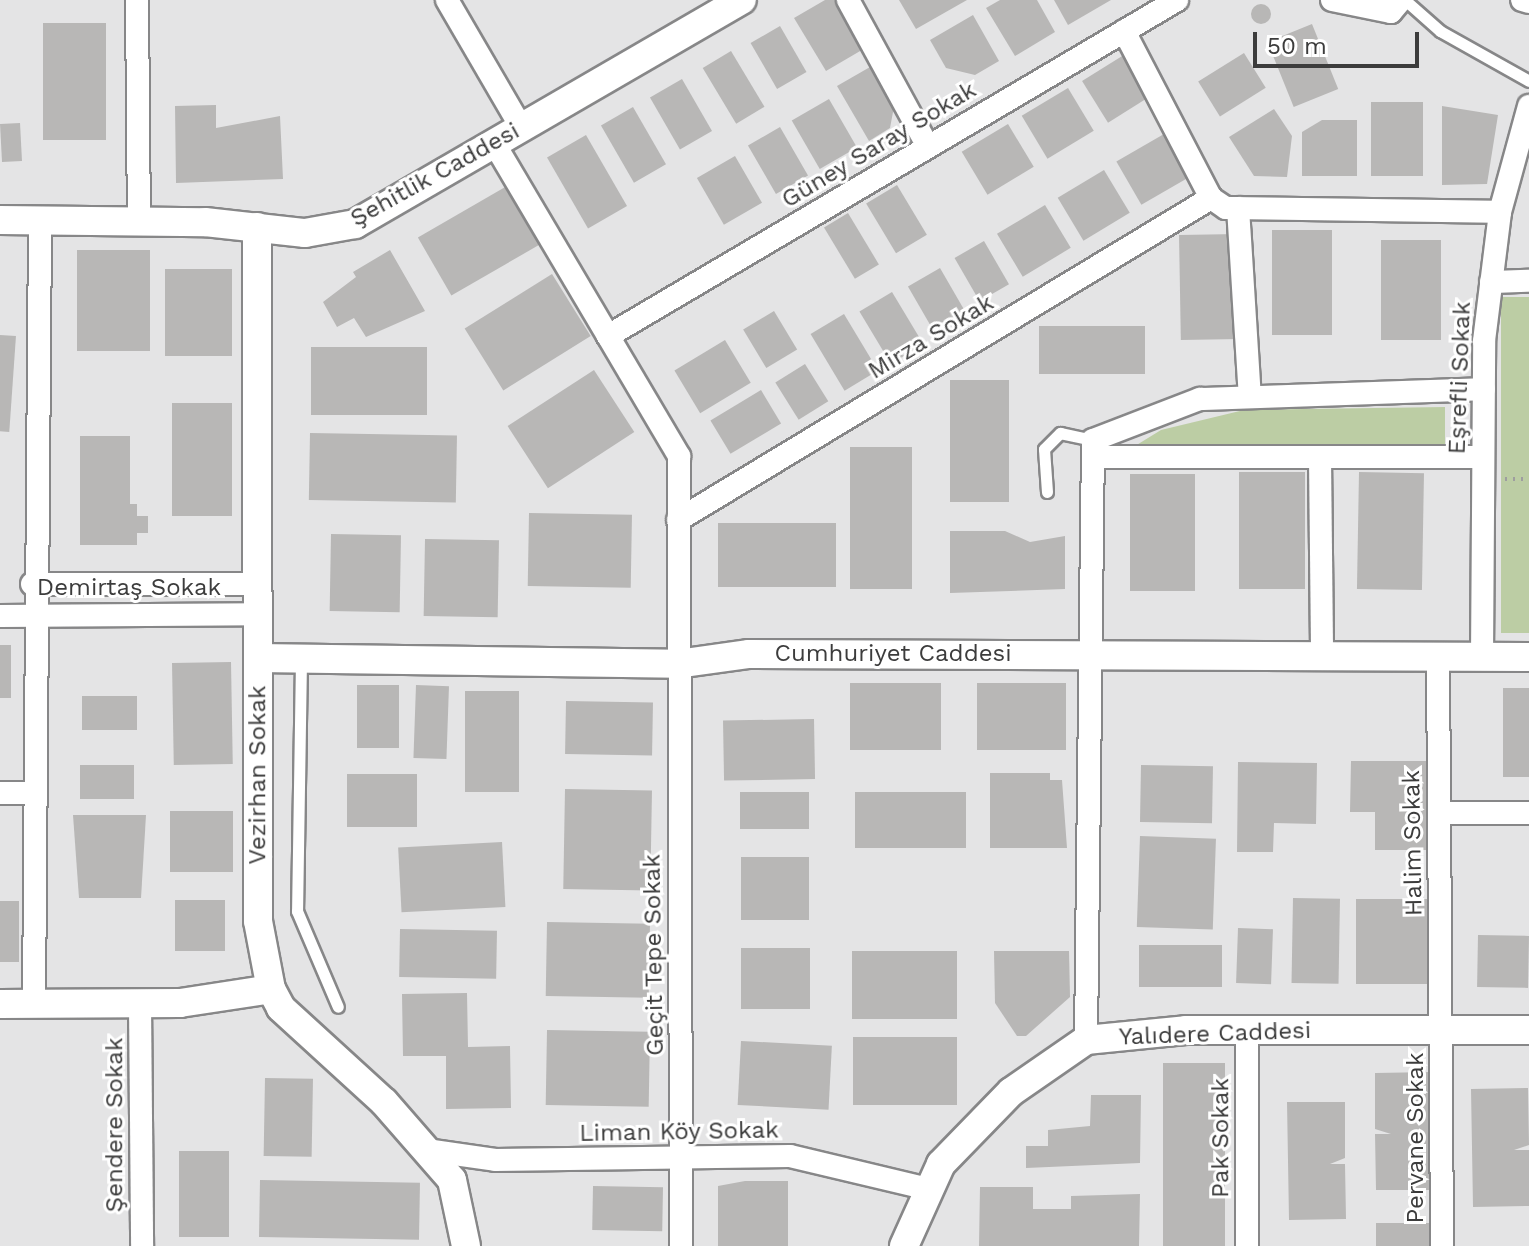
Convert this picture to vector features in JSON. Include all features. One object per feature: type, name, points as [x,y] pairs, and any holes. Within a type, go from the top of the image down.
[{"type":"street","points":[[137,0],[139,221]]},
{"type":"street","points":[[447,0],[521,127]]},
{"type":"street","name":"Şehitlik Caddesi","points":[[0,220],[139,221],[257,227],[305,233],[355,224],[742,0]]},
{"type":"street","points":[[848,0],[928,147]]},
{"type":"street","name":"Güney Saray Sokak","points":[[608,336],[1177,0]]},
{"type":"street","points":[[1332,0],[1391,12],[1403,0]]},
{"type":"street","points":[[1522,0],[1529,2]]},
{"type":"street","points":[[1124,31],[1211,198],[1238,208],[1500,212]]},
{"type":"street","name":"Eşrefli Sokak","points":[[1482,657],[1484,389],[1491,282],[1500,212],[1529,106]]},
{"type":"street","name":"Geçit Tepe Sokak","points":[[494,143],[679,456],[677,664],[681,1246]]},
{"type":"street","name":"Mirza Sokak","points":[[678,520],[1211,198]]},
{"type":"street","points":[[1238,208],[1250,397]]},
{"type":"street","points":[[34,1004],[32,584],[40,221]]},
{"type":"street","name":"Vezirhan Sokak","points":[[257,227],[258,921],[271,989],[281,1008],[426,1150],[452,1180],[466,1246]]},
{"type":"street","points":[[1491,282],[1529,281]]},
{"type":"street","points":[[1093,448],[1200,399],[1484,389]]},
{"type":"street","points":[[1093,448],[1320,457],[1483,457]]},
{"type":"street","points":[[1086,1040],[1093,448]]},
{"type":"street","points":[[1320,457],[1322,656]]},
{"type":"street","points":[[32,584],[257,584]]},
{"type":"street","name":"Demirtaş Sokak","points":[[0,616],[258,614]]},
{"type":"street","name":"Cumhuriyet Caddesi","points":[[258,658],[677,664],[749,654],[1529,657]]},
{"type":"street","name":"Halim Sokak","points":[[1438,656],[1442,1030]]},
{"type":"street","points":[[0,793],[35,793]]},
{"type":"street","points":[[1439,813],[1529,813]]},
{"type":"street","points":[[0,1004],[140,1003],[271,989]]},
{"type":"street","name":"Şendere Sokak","points":[[140,1003],[142,1246]]},
{"type":"street","name":"Yalıdere Caddesi","points":[[904,1246],[941,1164],[1011,1092],[1086,1040],[1247,1030],[1524,1033]]},
{"type":"street","name":"Pak Sokak","points":[[1247,1030],[1247,1246]]},
{"type":"street","name":"Pervane Sokak","points":[[1442,1030],[1442,1246]]},
{"type":"street","name":"Liman Köy Sokak","points":[[426,1150],[495,1160],[790,1156],[929,1189]]},
{"type":"lane","points":[[1403,0],[1440,31],[1529,81]]},
{"type":"lane","points":[[1047,492],[1044,449],[1060,433],[1093,448]]},
{"type":"lane","points":[[301,659],[297,911],[338,1007]]},
{"type":"green space","points":[[1501,297],[1529,297],[1529,633],[1501,633]]},
{"type":"green space","points":[[1445,407],[1445,447],[1135,446],[1161,430],[1244,410]]},
{"type":"building","points":[[825,0],[840,0],[867,47],[826,71],[794,18]]},
{"type":"building","points":[[899,0],[967,0],[916,29]]},
{"type":"building","points":[[1000,0],[1037,0],[1055,32],[1015,56],[986,8]]},
{"type":"building","points":[[1054,0],[1111,0],[1068,25]]},
{"type":"building","points":[[1261,4],[1268,7],[1271,14],[1268,21],[1261,24],[1254,21],[1251,14],[1254,7]]},
{"type":"building","points":[[973,15],[999,61],[975,75],[946,68],[930,40]]},
{"type":"building","points":[[43,23],[106,23],[106,140],[43,140]]},
{"type":"building","points":[[1312,24],[1338,89],[1294,107],[1267,42]]},
{"type":"building","points":[[780,26],[806,72],[777,89],[751,43]]},
{"type":"building","points":[[731,51],[764,107],[736,124],[703,68]]},
{"type":"building","points":[[1127,53],[1153,95],[1108,123],[1082,81]]},
{"type":"building","points":[[1244,53],[1266,88],[1220,116],[1198,82]]},
{"type":"building","points":[[877,63],[896,96],[890,128],[869,141],[837,86]]},
{"type":"building","points":[[682,79],[712,131],[680,149],[650,98]]},
{"type":"building","points":[[1068,88],[1094,131],[1047,159],[1022,116]]},
{"type":"building","points":[[829,99],[857,147],[820,169],[792,120]]},
{"type":"building","points":[[1371,102],[1423,102],[1423,176],[1371,176]]},
{"type":"building","points":[[216,105],[216,128],[280,116],[283,179],[176,183],[175,106]]},
{"type":"building","points":[[1442,106],[1498,115],[1487,184],[1442,185]]},
{"type":"building","points":[[633,107],[666,164],[634,183],[601,126]]},
{"type":"building","points":[[1274,109],[1292,136],[1287,177],[1254,176],[1229,137]]},
{"type":"building","points":[[1322,120],[1357,120],[1357,176],[1302,176],[1302,132]]},
{"type":"building","points":[[20,123],[22,161],[2,162],[0,124]]},
{"type":"building","points":[[1008,124],[1034,167],[987,195],[962,152]]},
{"type":"building","points":[[780,127],[808,175],[776,194],[748,146]]},
{"type":"building","points":[[1164,134],[1189,177],[1141,205],[1116,162]]},
{"type":"building","points":[[586,135],[627,206],[588,229],[547,158]]},
{"type":"building","points":[[735,156],[762,203],[724,225],[697,178]]},
{"type":"building","points":[[1104,170],[1130,213],[1083,241],[1058,198]]},
{"type":"building","points":[[514,182],[548,240],[451,296],[418,238]]},
{"type":"building","points":[[897,185],[927,235],[896,253],[866,204]]},
{"type":"building","points":[[1045,205],[1071,248],[1023,277],[997,234]]},
{"type":"building","points":[[848,213],[879,264],[855,279],[824,227]]},
{"type":"building","points":[[1272,230],[1332,230],[1332,335],[1272,335]]},
{"type":"building","points":[[1238,234],[1240,339],[1181,340],[1179,235]]},
{"type":"building","points":[[1381,240],[1441,240],[1441,340],[1381,340]]},
{"type":"building","points":[[984,241],[1009,284],[980,301],[955,258]]},
{"type":"building","points":[[77,250],[150,250],[150,351],[77,351]]},
{"type":"building","points":[[390,250],[425,311],[366,337],[354,318],[337,327],[323,302],[356,277],[353,272]]},
{"type":"building","points":[[940,268],[965,311],[933,330],[908,286]]},
{"type":"building","points":[[165,269],[232,269],[232,356],[165,356]]},
{"type":"building","points":[[552,274],[591,336],[503,390],[465,329]]},
{"type":"building","points":[[892,292],[923,344],[891,364],[859,312]]},
{"type":"building","points":[[774,311],[797,350],[766,368],[743,330]]},
{"type":"building","points":[[844,314],[878,371],[845,391],[811,334]]},
{"type":"building","points":[[1039,326],[1145,326],[1145,374],[1039,374]]},
{"type":"building","points":[[0,335],[16,336],[9,432],[0,431]]},
{"type":"building","points":[[725,340],[751,383],[700,413],[674,370]]},
{"type":"building","points":[[311,347],[427,347],[427,415],[311,415]]},
{"type":"building","points":[[805,364],[828,401],[799,420],[775,383]]},
{"type":"building","points":[[594,370],[634,432],[548,488],[508,426]]},
{"type":"building","points":[[950,380],[1009,380],[1009,502],[950,502]]},
{"type":"building","points":[[761,390],[781,423],[731,454],[710,420]]},
{"type":"building","points":[[172,403],[232,403],[232,516],[172,516]]},
{"type":"building","points":[[310,433],[457,436],[456,503],[309,500]]},
{"type":"building","points":[[80,436],[130,436],[130,504],[137,504],[137,516],[148,516],[148,533],[137,533],[137,545],[80,545]]},
{"type":"building","points":[[850,447],[912,447],[912,589],[850,589]]},
{"type":"building","points":[[1239,472],[1305,472],[1305,589],[1239,589]]},
{"type":"building","points":[[1359,472],[1424,473],[1422,590],[1357,589]]},
{"type":"building","points":[[1130,474],[1195,474],[1195,591],[1130,591]]},
{"type":"building","points":[[529,513],[632,515],[631,588],[528,586]]},
{"type":"building","points":[[718,523],[836,523],[836,587],[718,587]]},
{"type":"building","points":[[950,531],[1005,531],[1030,542],[1065,536],[1065,589],[950,593]]},
{"type":"building","points":[[331,534],[401,535],[400,612],[330,611]]},
{"type":"building","points":[[425,539],[499,540],[498,617],[424,616]]},
{"type":"building","points":[[0,645],[11,645],[11,698],[0,698]]},
{"type":"building","points":[[231,662],[233,764],[174,765],[172,663]]},
{"type":"building","points":[[850,683],[941,683],[941,750],[850,750]]},
{"type":"building","points":[[977,683],[1066,683],[1066,750],[977,750]]},
{"type":"building","points":[[357,685],[399,685],[399,748],[357,748]]},
{"type":"building","points":[[416,685],[449,686],[446,759],[413,758]]},
{"type":"building","points":[[1503,688],[1529,688],[1529,777],[1503,777]]},
{"type":"building","points":[[465,691],[519,691],[519,792],[465,792]]},
{"type":"building","points":[[82,696],[137,696],[137,730],[82,730]]},
{"type":"building","points":[[566,701],[653,703],[652,756],[565,754]]},
{"type":"building","points":[[814,719],[815,779],[724,781],[723,721]]},
{"type":"building","points":[[1351,761],[1429,761],[1429,850],[1375,850],[1375,812],[1350,812]]},
{"type":"building","points":[[1238,762],[1317,763],[1316,824],[1274,823],[1273,852],[1237,852]]},
{"type":"building","points":[[80,765],[134,765],[134,799],[80,799]]},
{"type":"building","points":[[1141,765],[1213,766],[1212,823],[1140,822]]},
{"type":"building","points":[[990,773],[1050,773],[1050,780],[1062,780],[1067,848],[990,848]]},
{"type":"building","points":[[347,774],[417,774],[417,827],[347,827]]},
{"type":"building","points":[[565,789],[652,791],[650,891],[563,889]]},
{"type":"building","points":[[740,792],[809,792],[809,829],[740,829]]},
{"type":"building","points":[[855,792],[966,792],[966,848],[855,848]]},
{"type":"building","points":[[170,811],[233,811],[233,872],[170,872]]},
{"type":"building","points":[[73,815],[146,815],[141,898],[79,898]]},
{"type":"building","points":[[1140,836],[1216,839],[1213,930],[1137,927]]},
{"type":"building","points":[[502,842],[505,907],[402,912],[398,847]]},
{"type":"building","points":[[741,857],[809,857],[809,920],[741,920]]},
{"type":"building","points":[[1293,898],[1340,899],[1339,984],[1292,983]]},
{"type":"building","points":[[1356,899],[1429,899],[1429,984],[1356,984]]},
{"type":"building","points":[[175,900],[225,900],[225,951],[175,951]]},
{"type":"building","points":[[0,901],[19,901],[19,962],[0,962]]},
{"type":"building","points":[[547,922],[650,924],[649,998],[546,996]]},
{"type":"building","points":[[1238,928],[1273,929],[1271,984],[1236,983]]},
{"type":"building","points":[[400,929],[497,931],[496,979],[399,977]]},
{"type":"building","points":[[1478,935],[1529,936],[1528,988],[1477,987]]},
{"type":"building","points":[[1139,945],[1222,945],[1222,987],[1139,987]]},
{"type":"building","points":[[741,948],[810,948],[810,1009],[741,1009]]},
{"type":"building","points":[[852,951],[957,951],[957,1019],[852,1019]]},
{"type":"building","points":[[994,951],[1069,951],[1070,997],[1026,1036],[1017,1036],[995,1003]]},
{"type":"building","points":[[467,993],[468,1047],[510,1046],[511,1108],[446,1109],[446,1056],[403,1056],[402,994]]},
{"type":"building","points":[[547,1030],[650,1032],[649,1107],[546,1105]]},
{"type":"building","points":[[853,1037],[957,1037],[957,1105],[853,1105]]},
{"type":"building","points":[[741,1041],[832,1046],[829,1110],[738,1105]]},
{"type":"building","points":[[1163,1063],[1225,1063],[1225,1246],[1163,1246]]},
{"type":"building","points":[[1432,1072],[1433,1190],[1376,1190],[1375,1134],[1391,1134],[1375,1129],[1375,1073]]},
{"type":"building","points":[[265,1078],[313,1079],[312,1157],[264,1156]]},
{"type":"building","points":[[1528,1088],[1529,1145],[1514,1150],[1529,1150],[1529,1206],[1473,1207],[1471,1089]]},
{"type":"building","points":[[1091,1095],[1141,1095],[1140,1163],[1026,1168],[1026,1146],[1048,1146],[1048,1130],[1090,1126]]},
{"type":"building","points":[[1287,1102],[1345,1102],[1345,1158],[1330,1164],[1345,1164],[1346,1219],[1289,1220]]},
{"type":"building","points":[[179,1151],[229,1151],[229,1237],[179,1237]]},
{"type":"building","points":[[260,1180],[420,1183],[419,1240],[259,1237]]},
{"type":"building","points":[[745,1181],[788,1181],[788,1246],[718,1246],[718,1186]]},
{"type":"building","points":[[593,1186],[663,1187],[662,1231],[592,1230]]},
{"type":"building","points":[[980,1187],[1033,1187],[1033,1209],[1071,1209],[1071,1196],[1140,1194],[1139,1246],[979,1246]]},
{"type":"building","points":[[1376,1223],[1433,1223],[1433,1246],[1376,1246]]}]
